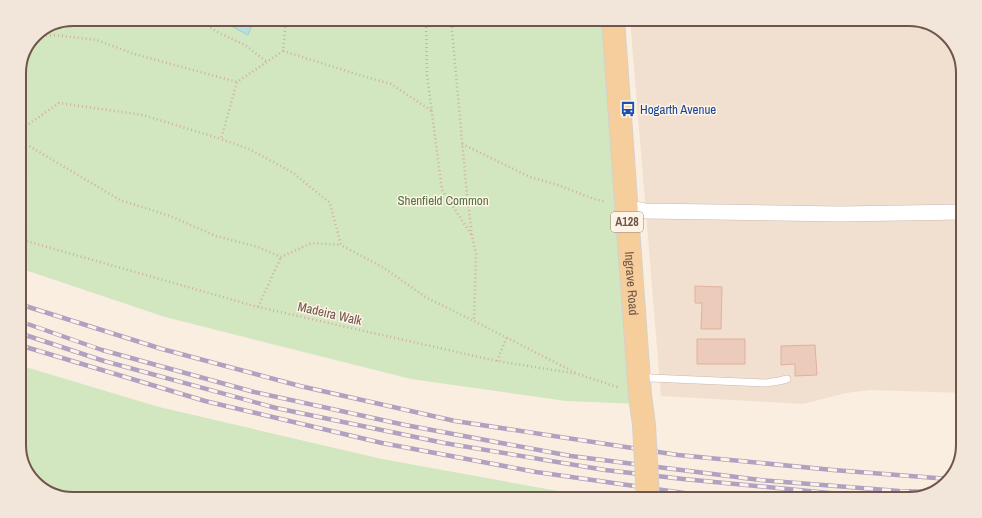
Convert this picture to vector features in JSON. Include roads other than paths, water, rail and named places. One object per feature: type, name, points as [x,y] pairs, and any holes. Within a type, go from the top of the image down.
[{"type":"main road","name":"Ingrave Road","points":[[613,26],[644,425],[648,492]]},
{"type":"street","points":[[626,207],[646,211],[840,214],[956,212]]},
{"type":"lane","points":[[640,385],[651,378],[766,383],[787,378]]},
{"type":"water","points":[[231,26],[251,26],[248,35]]},
{"type":"railway","points":[[26,306],[162,349],[300,386],[455,421],[678,455],[833,470],[942,478]]},
{"type":"railway","points":[[26,323],[102,350],[254,392],[405,425],[571,456],[760,480],[916,492]]},
{"type":"railway","points":[[26,335],[104,361],[276,408],[444,443],[605,470],[819,492]]},
{"type":"railway","points":[[26,347],[205,401],[382,443],[536,472],[677,492]]},
{"type":"place","name":"Hogarth Avenue","points":[[628,109]]},
{"type":"park label","name":"Shenfield Common","points":[[443,200]]}]
